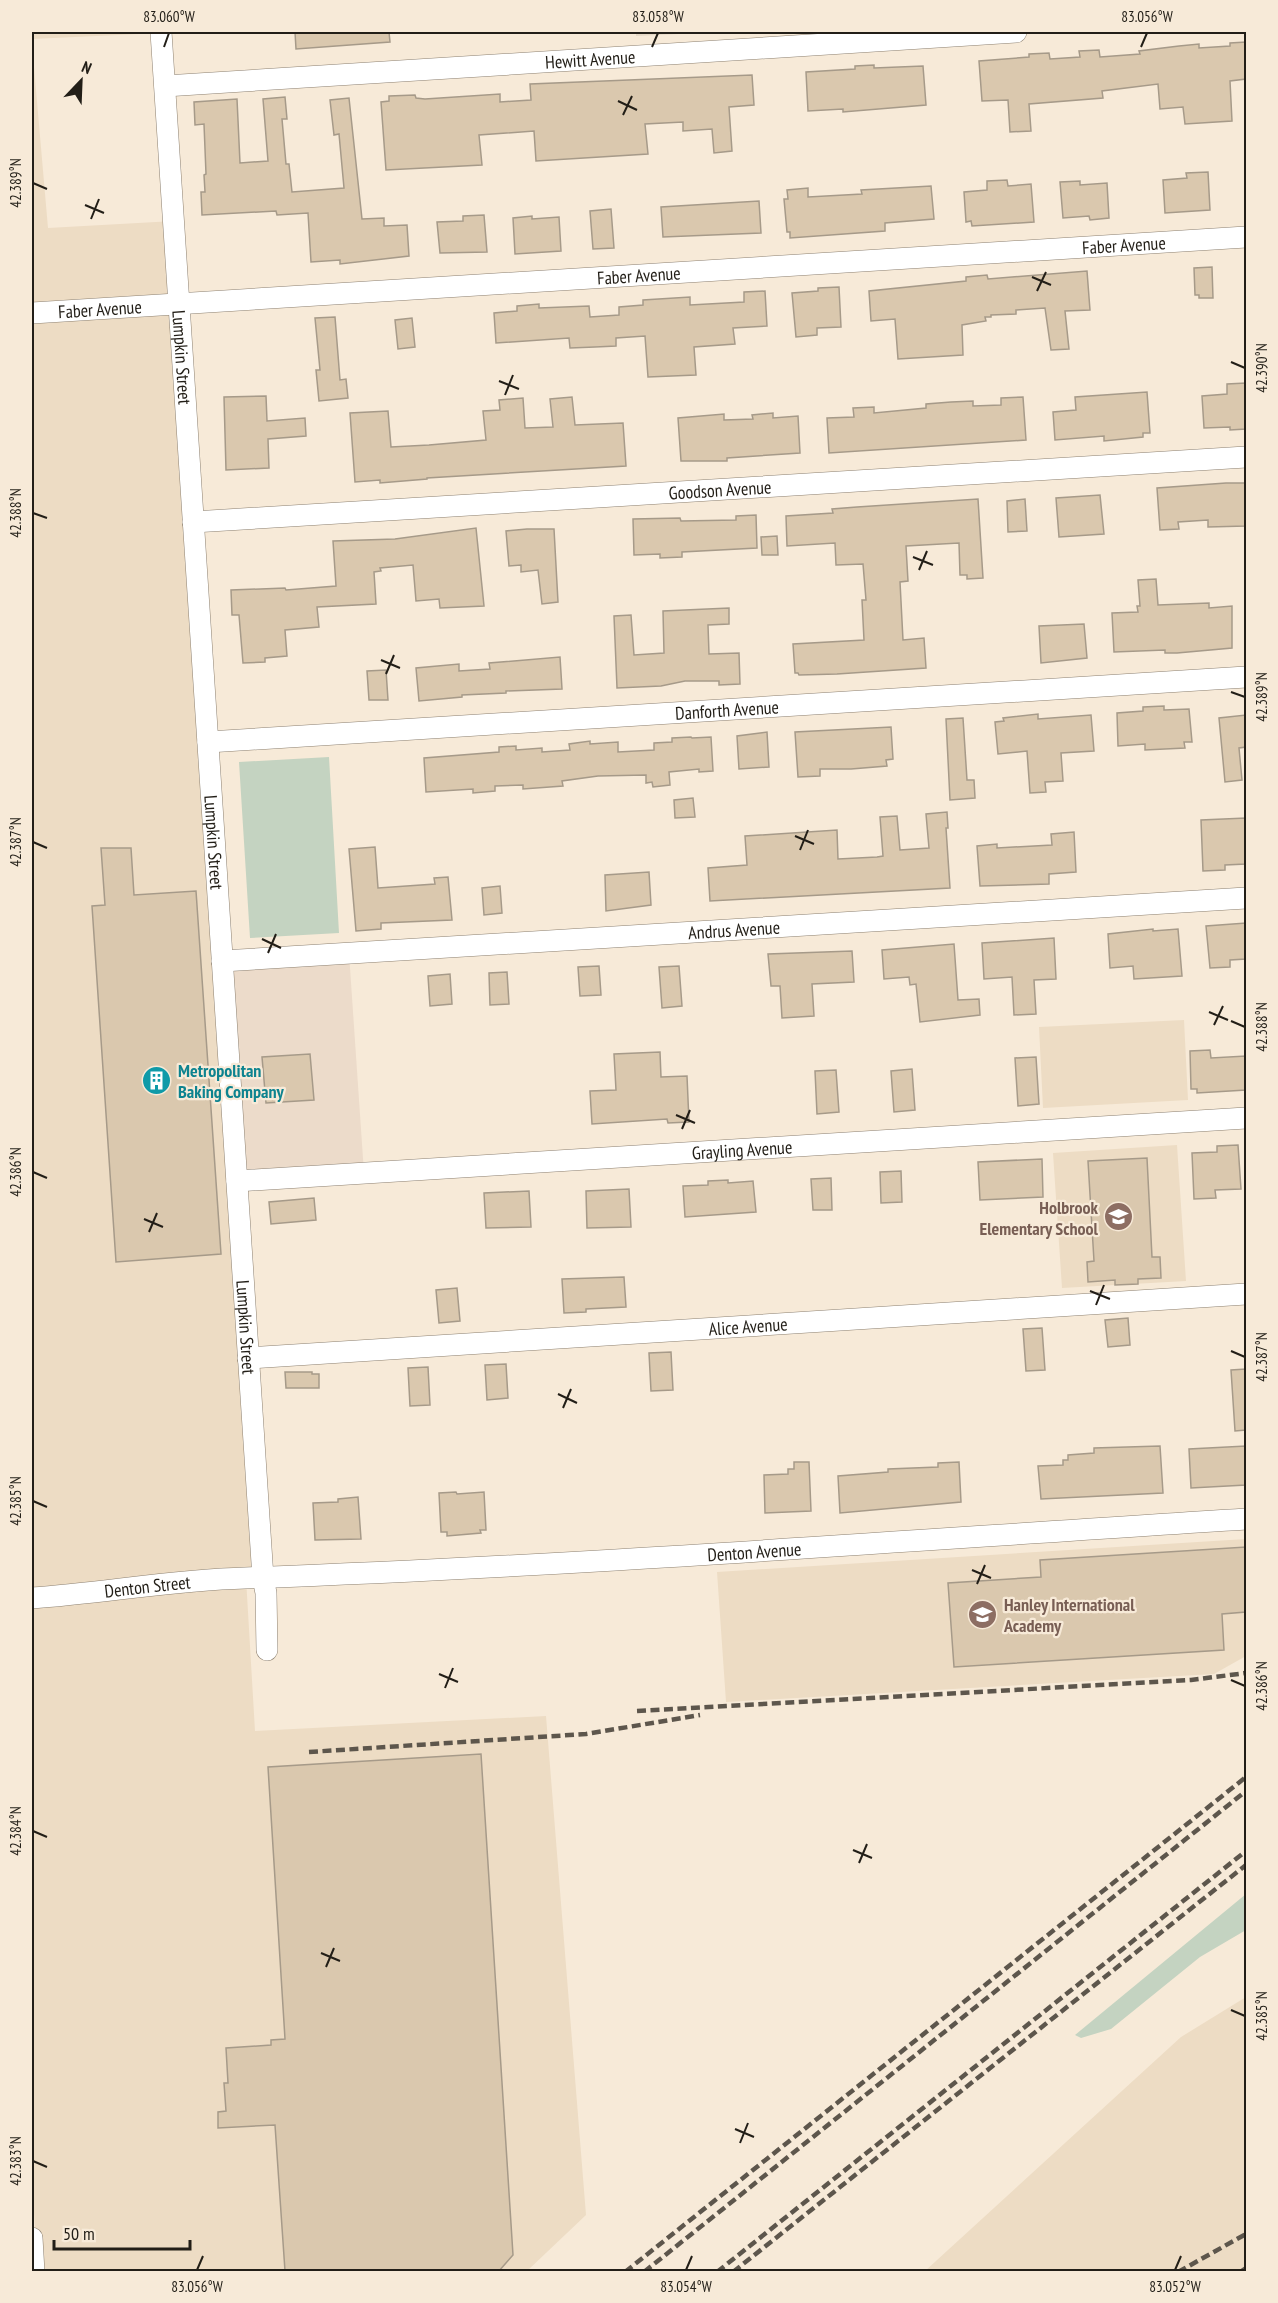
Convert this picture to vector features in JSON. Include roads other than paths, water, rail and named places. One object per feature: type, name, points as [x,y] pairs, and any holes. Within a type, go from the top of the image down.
[{"type":"street","name":"Lumpkin Street","points":[[161,32],[248,1358],[263,1578],[266,1593],[267,1650]]},
{"type":"street","name":"Hewitt Avenue","points":[[165,86],[1016,32]]},
{"type":"street","name":"Faber Avenue","points":[[32,313],[1246,237]]},
{"type":"street","name":"Goodson Avenue","points":[[194,522],[1246,457]]},
{"type":"street","name":"Danforth Avenue","points":[[208,742],[1246,677]]},
{"type":"street","name":"Andrus Avenue","points":[[222,961],[1246,898]]},
{"type":"street","name":"Grayling Avenue","points":[[237,1180],[1246,1118]]},
{"type":"street","name":"Alice Avenue","points":[[248,1358],[1246,1294]]},
{"type":"street","name":"Denton Avenue","points":[[263,1578],[673,1556],[1246,1519]]},
{"type":"street","name":"Denton Street","points":[[32,1598],[149,1584],[263,1578]]},
{"type":"street","points":[[32,2238],[34,2271]]},
{"type":"railway","points":[[637,1711],[1191,1680],[1246,1673]]},
{"type":"railway","points":[[309,1752],[586,1734],[700,1715]]},
{"type":"railway","points":[[625,2272],[1246,1777]]},
{"type":"railway","points":[[644,2272],[1246,1791]]},
{"type":"railway","points":[[717,2272],[1246,1851]]},
{"type":"railway","points":[[733,2272],[1246,1865]]},
{"type":"railway","points":[[1178,2272],[1246,2234]]},
{"type":"railway","points":[[1240,2272],[1246,2268]]},
{"type":"place","name":"Metropolitan Baking Company","points":[[157,1080]]},
{"type":"place","name":"Holbrook Elementary School","points":[[1119,1217]]},
{"type":"place","name":"Hanley International Academy","points":[[983,1614]]}]
